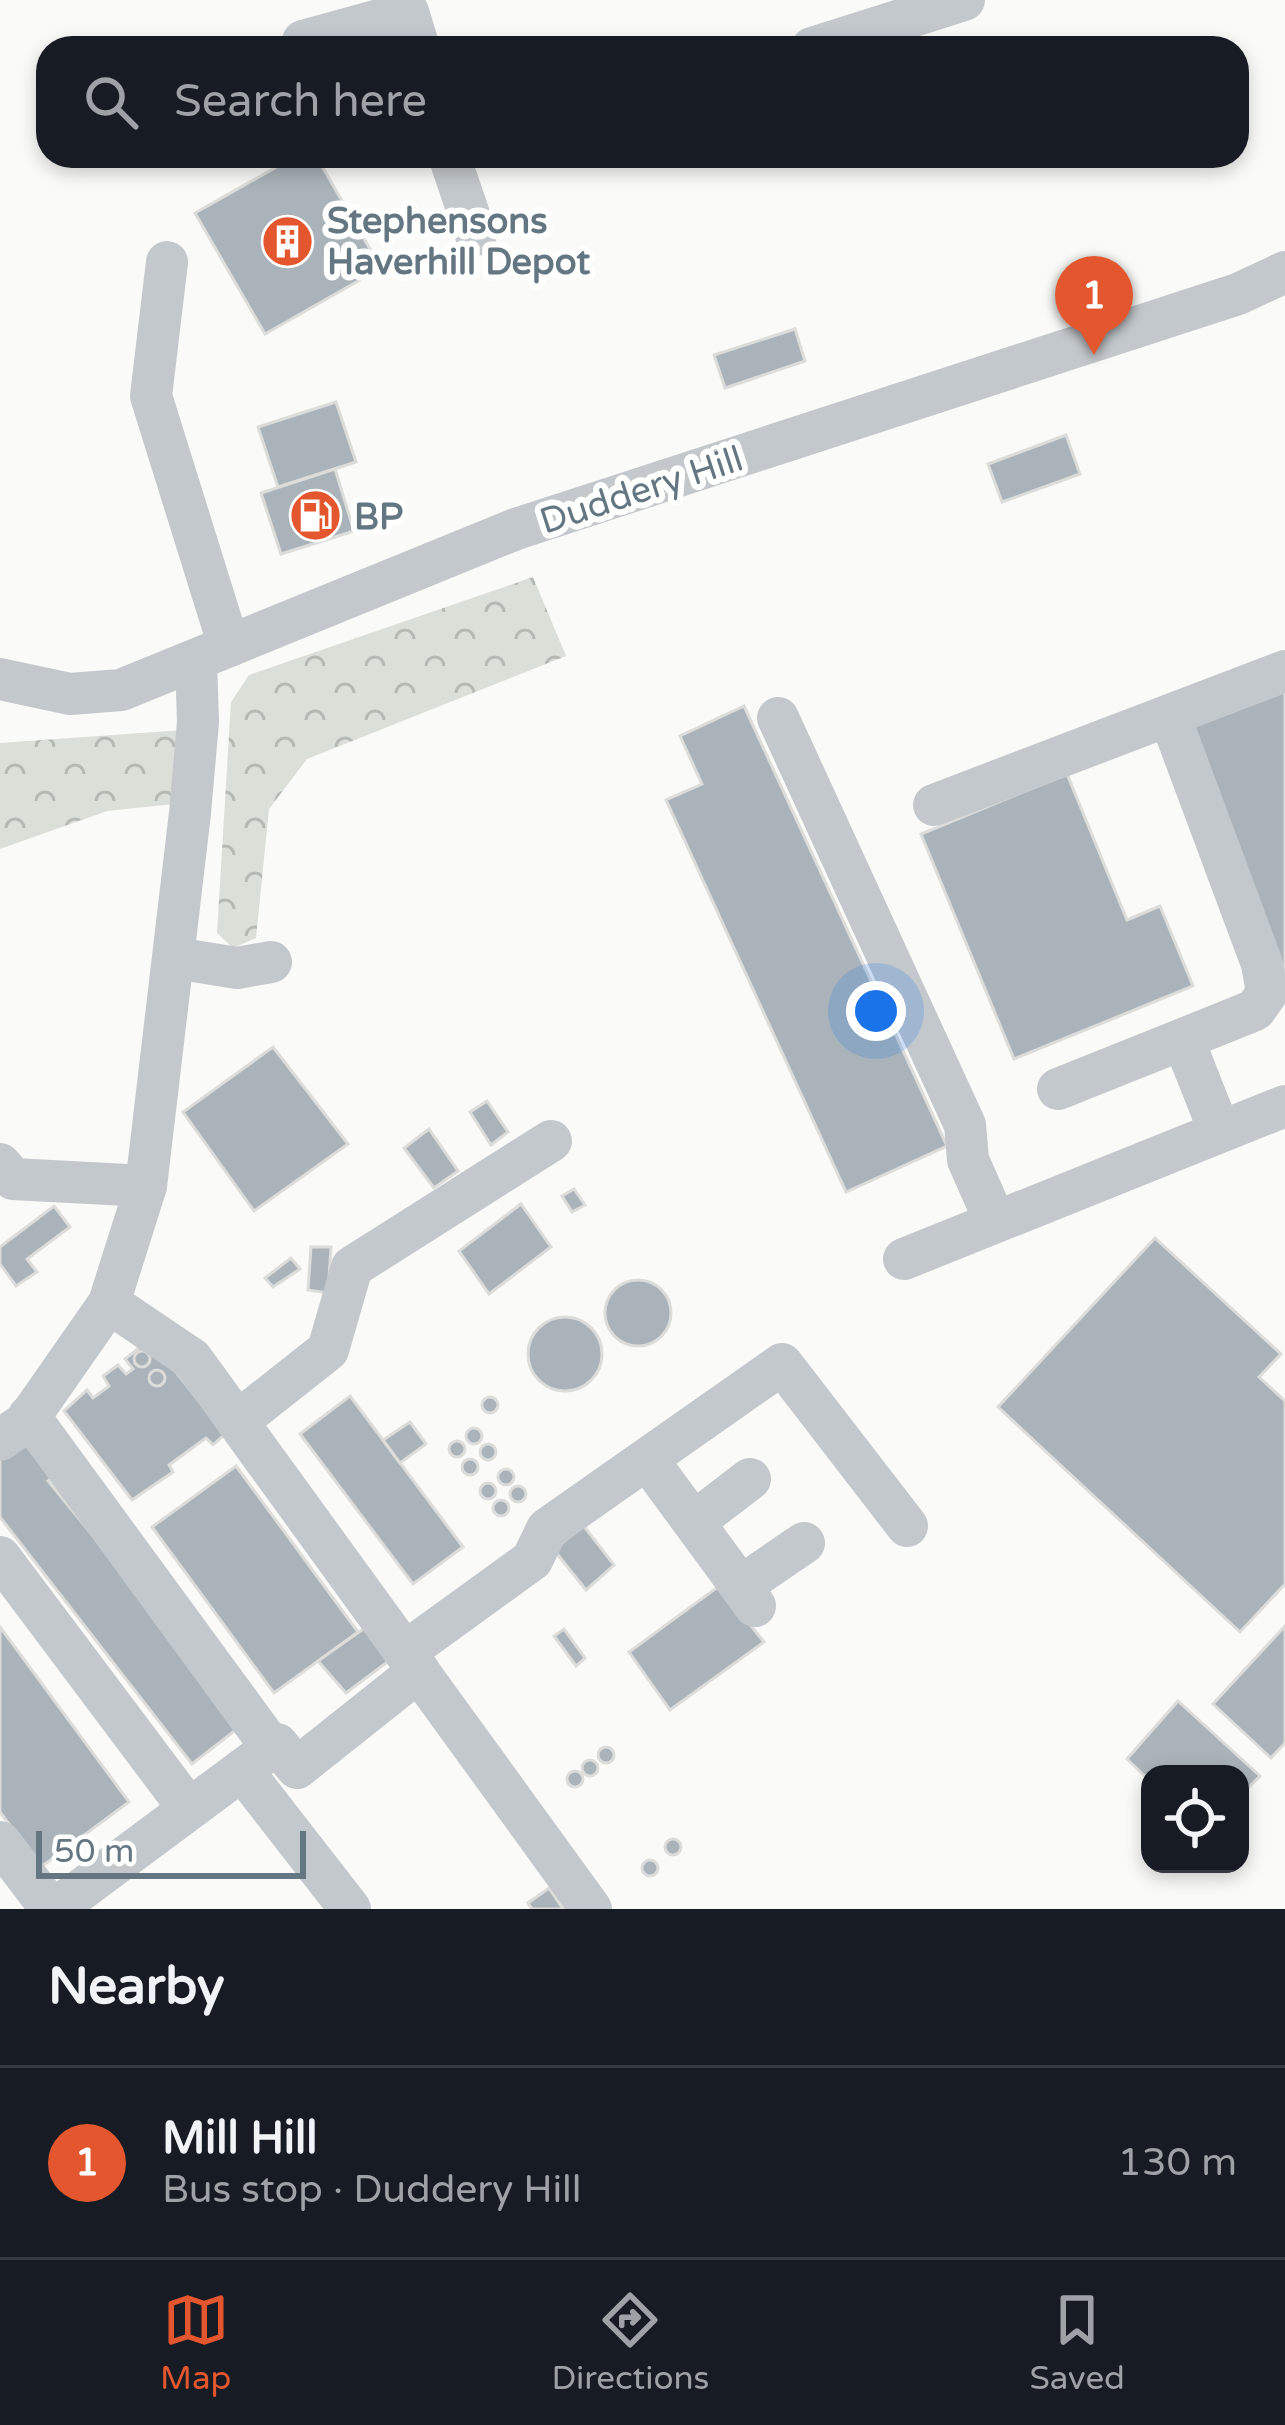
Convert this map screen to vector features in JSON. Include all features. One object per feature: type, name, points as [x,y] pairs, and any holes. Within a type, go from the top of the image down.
[{"type":"street","points":[[850,36],[964,0]]},
{"type":"street","points":[[321,36],[408,12],[415,36]]},
{"type":"street","points":[[459,168],[476,236]]},
{"type":"street","points":[[167,262],[151,396],[213,654],[198,722],[146,1186],[109,1303],[15,1428],[257,1759],[350,1909]]},
{"type":"street","name":"Duddery Hill","points":[[0,679],[70,694],[122,690],[516,530],[1238,294],[1285,272]]},
{"type":"street","points":[[934,805],[1285,671]]},
{"type":"street","points":[[1058,1089],[1255,1010],[1267,993],[1262,964],[1169,717]]},
{"type":"street","points":[[778,718],[965,1125],[968,1160],[995,1221]]},
{"type":"street","points":[[175,958],[237,968],[272,962]]},
{"type":"street","points":[[1183,1040],[1219,1130]]},
{"type":"street","points":[[904,1259],[1285,1106]]},
{"type":"street","points":[[238,1421],[328,1350],[352,1267],[551,1141]]},
{"type":"street","points":[[0,1164],[13,1179],[146,1186]]},
{"type":"street","points":[[109,1303],[192,1359],[591,1909]]},
{"type":"street","points":[[0,1842],[50,1908],[277,1744],[297,1768],[412,1661],[532,1560],[547,1529],[782,1364],[907,1526]]},
{"type":"street","points":[[647,1459],[748,1596],[804,1543]]},
{"type":"street","points":[[698,1528],[755,1487]]},
{"type":"street","points":[[0,1557],[189,1809]]},
{"type":"green space","points":[[533,577],[566,656],[307,759],[269,809],[256,938],[233,948],[217,933],[231,702],[249,675]]},
{"type":"green space","points":[[184,730],[174,804],[107,811],[0,849],[0,743]]},
{"type":"building","name":"Stephensons Haverhill Depot","points":[[275,168],[323,168],[381,268],[265,334],[195,213]]},
{"type":"building","points":[[795,329],[805,361],[725,388],[714,355]]},
{"type":"building","points":[[336,402],[356,462],[278,487],[258,427]]},
{"type":"building","points":[[1066,435],[1080,474],[1002,502],[988,464]]},
{"type":"building","points":[[335,469],[354,531],[281,554],[261,493]]},
{"type":"building","points":[[1285,674],[1285,973],[1185,712]]},
{"type":"building","points":[[744,706],[947,1146],[846,1192],[666,800],[702,784],[680,736]]},
{"type":"building","points":[[1067,774],[1127,920],[1160,906],[1193,986],[1014,1059],[921,834]]},
{"type":"building","points":[[273,1047],[348,1144],[254,1211],[183,1112]]},
{"type":"building","points":[[487,1101],[508,1132],[491,1145],[470,1112]]},
{"type":"building","points":[[429,1129],[458,1171],[434,1188],[404,1148]]},
{"type":"building","points":[[574,1189],[585,1205],[572,1212],[562,1196]]},
{"type":"building","points":[[521,1204],[551,1247],[489,1294],[459,1251]]},
{"type":"building","points":[[54,1206],[70,1227],[27,1259],[37,1272],[16,1286],[0,1264],[0,1247]]},
{"type":"building","points":[[1155,1238],[1281,1354],[1259,1377],[1285,1401],[1285,1584],[1240,1632],[998,1407]]},
{"type":"building","points":[[311,1247],[331,1247],[328,1293],[308,1290]]},
{"type":"building","points":[[291,1258],[300,1269],[273,1287],[265,1278]]},
{"type":"building","points":[[638,1280],[662,1289],[671,1313],[662,1337],[638,1346],[614,1337],[605,1313],[614,1289]]},
{"type":"building","points":[[565,1317],[591,1328],[602,1354],[591,1380],[565,1391],[539,1380],[528,1354],[539,1328]]},
{"type":"building","points":[[150,1339],[225,1434],[213,1445],[206,1438],[169,1465],[173,1472],[132,1500],[64,1411],[87,1390],[93,1398],[109,1386],[103,1376],[118,1365],[126,1374],[133,1369],[125,1359]]},
{"type":"building","points":[[142,1351],[150,1359],[142,1367],[134,1359]]},
{"type":"building","points":[[157,1370],[165,1378],[157,1386],[149,1378]]},
{"type":"building","points":[[350,1396],[463,1547],[413,1584],[300,1434]]},
{"type":"building","points":[[490,1397],[498,1405],[490,1413],[482,1405]]},
{"type":"building","points":[[34,1422],[61,1473],[48,1481],[246,1722],[192,1764],[0,1517],[0,1449]]},
{"type":"building","points":[[410,1422],[426,1444],[400,1463],[383,1440]]},
{"type":"building","points":[[474,1428],[482,1436],[474,1444],[466,1436]]},
{"type":"building","points":[[457,1441],[465,1449],[457,1457],[449,1449]]},
{"type":"building","points":[[488,1444],[496,1452],[488,1460],[480,1452]]},
{"type":"building","points":[[470,1459],[478,1467],[470,1475],[462,1467]]},
{"type":"building","points":[[236,1466],[358,1632],[274,1693],[152,1527]]},
{"type":"building","points":[[506,1469],[514,1477],[506,1485],[498,1477]]},
{"type":"building","points":[[488,1483],[496,1491],[488,1499],[480,1491]]},
{"type":"building","points":[[518,1486],[526,1494],[518,1502],[510,1494]]},
{"type":"building","points":[[501,1500],[509,1508],[501,1516],[493,1508]]},
{"type":"building","points":[[583,1525],[614,1565],[586,1590],[554,1550]]},
{"type":"building","points":[[719,1586],[764,1642],[670,1710],[629,1652]]},
{"type":"building","points":[[369,1625],[394,1657],[346,1693],[318,1661]]},
{"type":"building","points":[[1285,1626],[1285,1743],[1271,1758],[1213,1704]]},
{"type":"building","points":[[0,1627],[129,1802],[41,1867],[0,1812]]},
{"type":"building","points":[[564,1629],[585,1658],[576,1666],[554,1636]]},
{"type":"building","points":[[1178,1701],[1248,1765],[1141,1765],[1141,1772],[1127,1759]]},
{"type":"building","points":[[606,1747],[614,1755],[606,1763],[598,1755]]},
{"type":"building","points":[[590,1760],[598,1768],[590,1776],[582,1768]]},
{"type":"building","points":[[1249,1766],[1260,1776],[1249,1787]]},
{"type":"building","points":[[575,1771],[583,1779],[575,1787],[567,1779]]},
{"type":"building","points":[[673,1839],[681,1847],[673,1855],[665,1847]]},
{"type":"building","points":[[650,1860],[658,1868],[650,1876],[642,1868]]},
{"type":"building","points":[[549,1888],[563,1909],[532,1909],[528,1903]]},
{"type":"place","name":"Stephensons Haverhill Depot","points":[[288,241]]},
{"type":"place","name":"Mill Hill","points":[[1094,355]]},
{"type":"place","name":"BP","points":[[315,516]]}]
